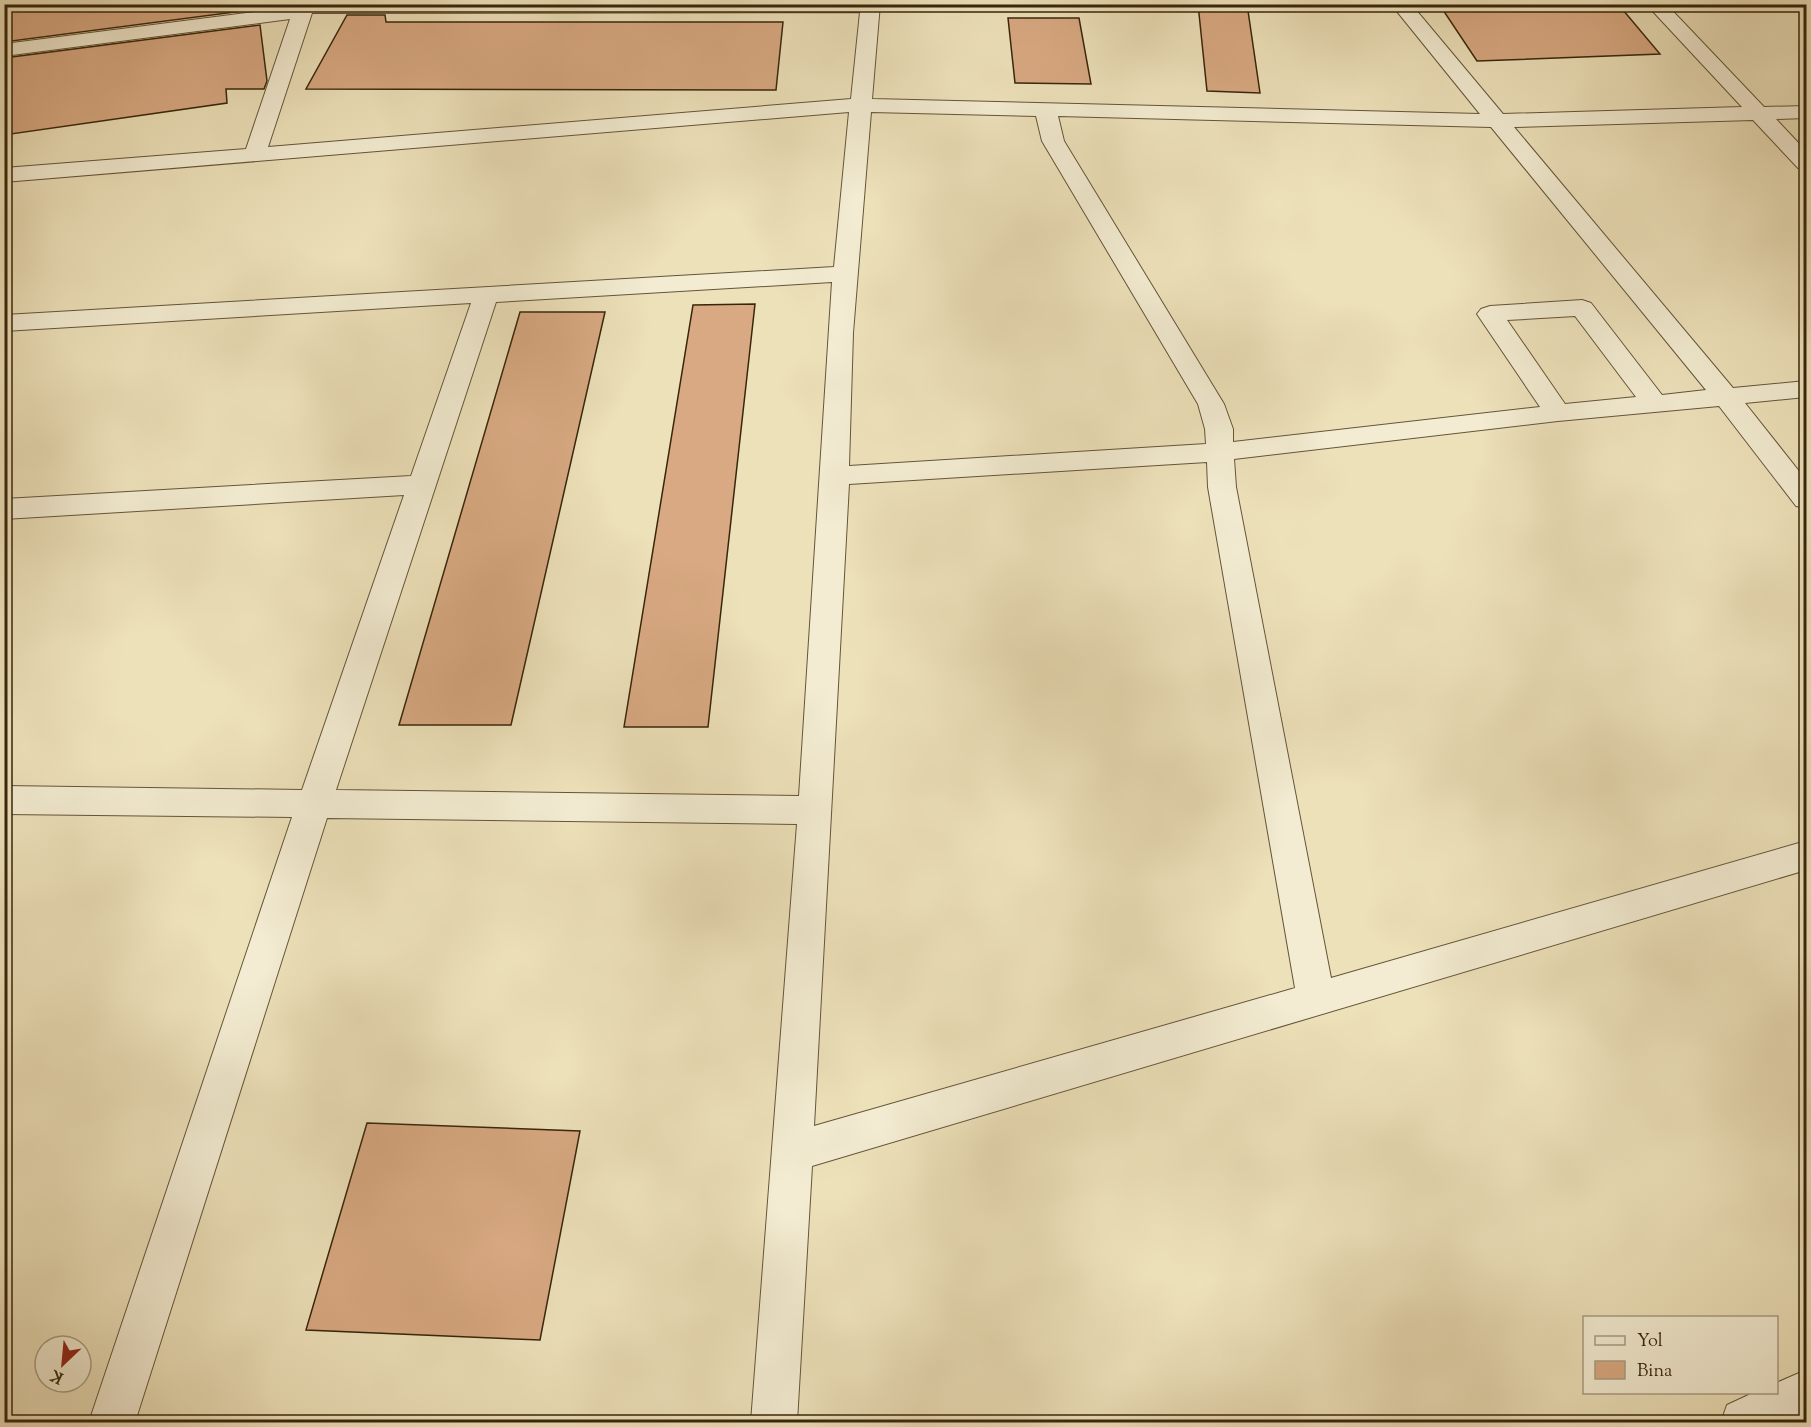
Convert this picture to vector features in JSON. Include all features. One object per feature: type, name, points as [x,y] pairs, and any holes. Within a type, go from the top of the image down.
[{"type":"street","points":[[1400,4],[1727,398],[1806,498]]},
{"type":"street","points":[[1655,4],[1806,163]]},
{"type":"street","points":[[4,50],[303,8],[869,5],[840,333],[815,810],[774,1422]]},
{"type":"street","points":[[255,154],[303,8]]},
{"type":"street","points":[[4,175],[861,105],[1496,121],[1806,112]]},
{"type":"street","points":[[1047,110],[1047,122],[1053,141],[1211,404],[1219,429],[1222,486],[1316,999]]},
{"type":"street","points":[[4,323],[845,274]]},
{"type":"street","points":[[112,1422],[314,804],[486,295]]},
{"type":"street","points":[[1558,413],[1490,314],[1582,308],[1655,404]]},
{"type":"street","points":[[834,476],[1220,452],[1558,413],[1806,389]]},
{"type":"street","points":[[4,509],[422,485]]},
{"type":"street","points":[[4,800],[815,810]]},
{"type":"street","points":[[793,1152],[1806,856]]},
{"type":"street","points":[[1744,1422],[1806,1393]]},
{"type":"building","points":[[4,4],[258,4],[258,9],[4,42]]},
{"type":"building","points":[[1198,4],[1247,4],[1260,93],[1207,91]]},
{"type":"building","points":[[1439,4],[1618,4],[1660,54],[1477,61]]},
{"type":"building","points":[[347,15],[385,15],[386,22],[783,22],[776,90],[306,89]]},
{"type":"building","points":[[1008,18],[1079,18],[1091,84],[1015,83]]},
{"type":"building","points":[[260,25],[267,81],[264,89],[226,89],[227,103],[4,135],[4,58]]},
{"type":"building","points":[[755,304],[708,727],[624,727],[693,305]]},
{"type":"building","points":[[520,312],[605,312],[511,725],[399,725]]},
{"type":"building","points":[[367,1123],[580,1131],[540,1340],[306,1330]]}]
